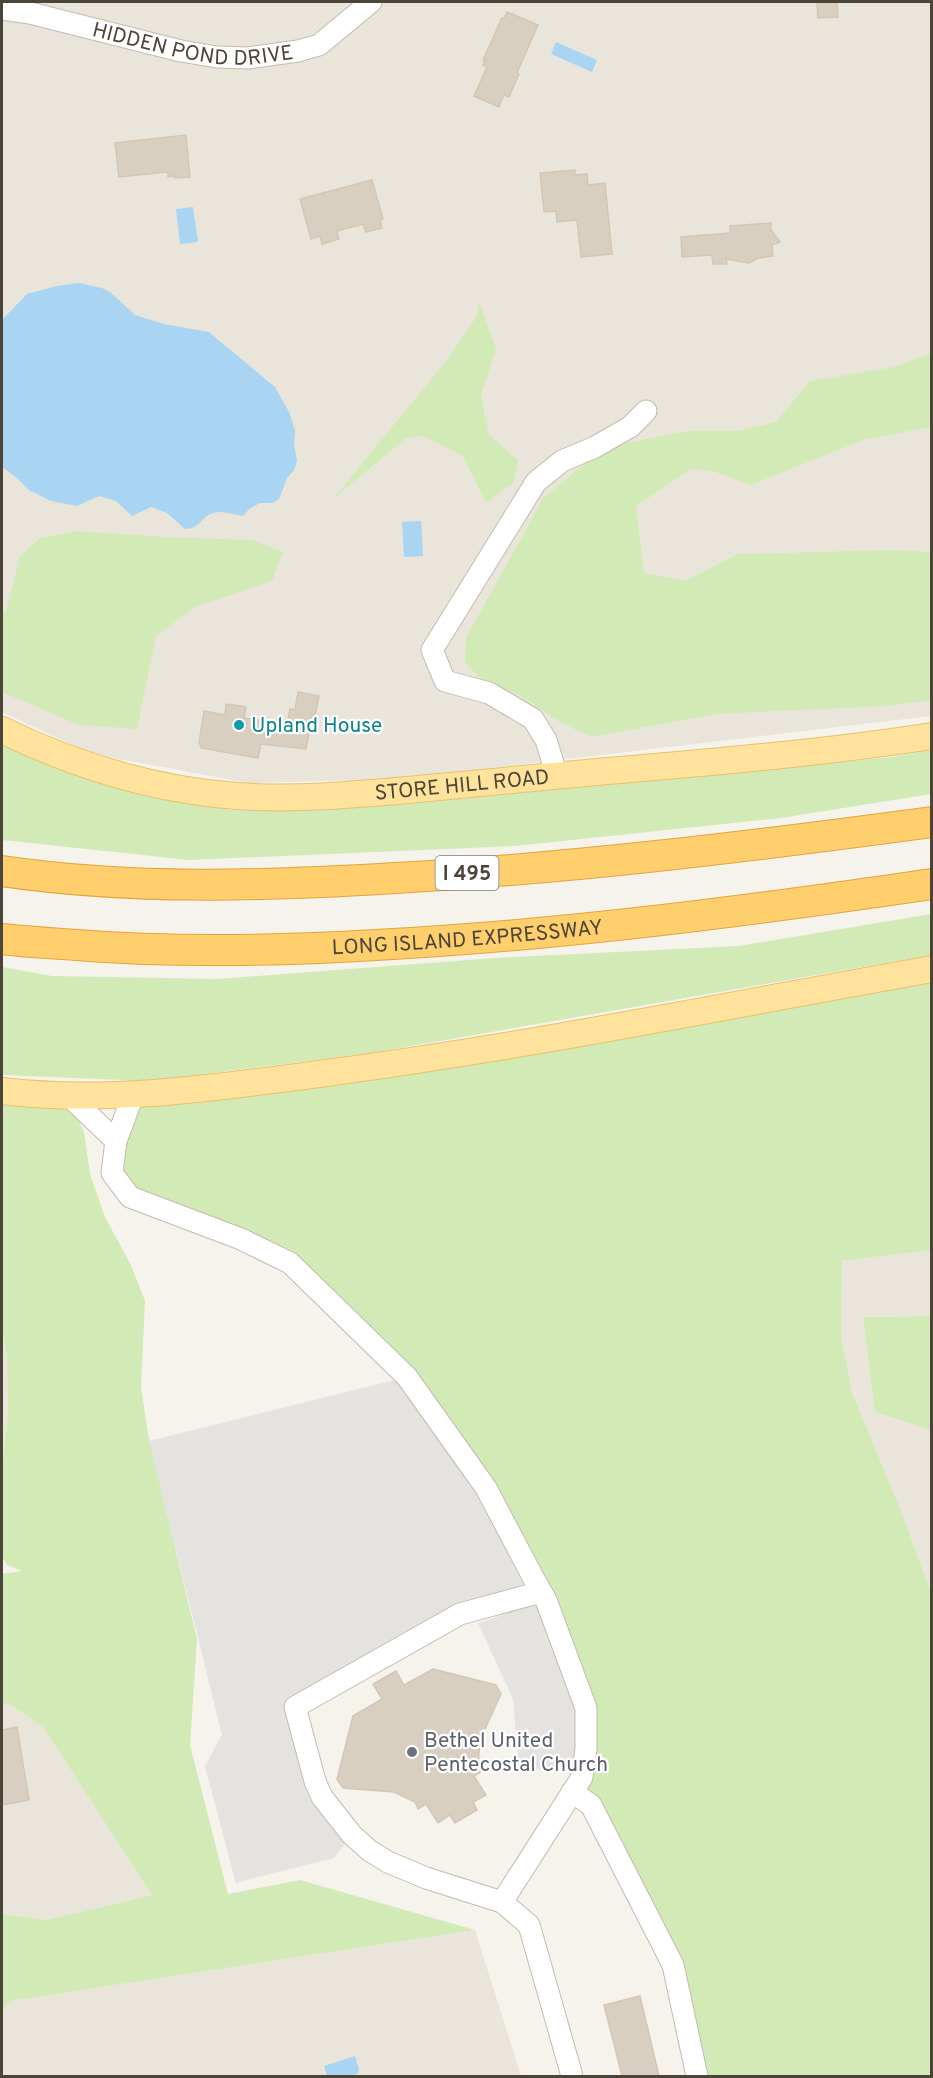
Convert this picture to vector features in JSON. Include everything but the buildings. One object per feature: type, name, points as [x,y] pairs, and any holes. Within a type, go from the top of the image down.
[{"type":"highway","name":"I 495","points":[[2,871],[150,884],[285,885],[439,876],[593,863],[932,822]]},
{"type":"highway","name":"LONG ISLAND EXPRESSWAY","points":[[2,939],[143,950],[283,951],[440,942],[596,929],[761,909],[932,884]]},
{"type":"highway","points":[[761,909],[932,894]]},
{"type":"main road","name":"STORE HILL ROAD","points":[[2,730],[55,754],[112,774],[166,787],[237,796],[287,798],[345,795],[828,751],[932,736]]},
{"type":"main road","points":[[2,1091],[68,1095],[133,1095],[232,1086],[482,1051],[932,969]]},
{"type":"street","name":"HIDDEN POND DRIVE","points":[[2,9],[30,13],[181,51],[217,57],[248,58],[298,51],[319,45],[371,2]]},
{"type":"street","points":[[557,776],[546,740],[533,719],[489,693],[444,681],[432,650],[536,482],[562,461],[595,447],[630,427],[646,411]]},
{"type":"street","points":[[68,1095],[116,1141]]},
{"type":"street","points":[[133,1095],[116,1141],[112,1173],[130,1197],[241,1239],[290,1263],[407,1377],[486,1488],[541,1592],[586,1708],[586,1749],[582,1777],[502,1902]]},
{"type":"street","points":[[541,1592],[460,1614],[295,1707],[315,1781],[322,1797],[352,1835],[388,1863],[426,1878],[502,1902],[529,1925],[572,2076]]},
{"type":"street","points":[[573,1792],[591,1805],[673,1965],[697,2076]]},
{"type":"shaded area","points":[[2,2],[931,2],[931,716],[398,779],[249,783],[92,754],[2,712]]},
{"type":"shaded area","points":[[931,1250],[931,1316],[864,1317],[875,1412],[931,1430],[931,1593],[902,1513],[852,1392],[841,1336],[842,1261]]},
{"type":"shaded area","points":[[2,1330],[7,1354],[8,1417],[2,1468]]},
{"type":"shaded area","points":[[407,1377],[534,1579],[292,1700],[315,1781],[352,1835],[334,1858],[236,1884],[205,1766],[222,1735],[149,1441]]},
{"type":"shaded area","points":[[546,1600],[586,1708],[583,1768],[519,1770],[513,1699],[478,1623]]},
{"type":"shaded area","points":[[2,1703],[13,1706],[44,1727],[152,1895],[47,1920],[2,1914]]},
{"type":"shaded area","points":[[475,1930],[521,2076],[2,2076],[2,2010],[10,2001]]},
{"type":"green space","points":[[479,301],[496,349],[481,395],[489,435],[518,460],[514,482],[486,503],[463,456],[423,436],[406,438],[332,500],[447,360],[477,316]]},
{"type":"green space","points":[[931,354],[931,427],[863,440],[751,485],[713,471],[691,469],[636,506],[644,573],[685,581],[738,554],[893,550],[931,552],[931,700],[887,706],[716,714],[591,737],[560,722],[521,696],[484,682],[465,662],[466,638],[544,497],[606,447],[687,431],[738,431],[776,422],[810,381],[894,367]]},
{"type":"green space","points":[[77,531],[252,540],[283,552],[272,581],[195,607],[156,636],[137,729],[79,725],[2,692],[2,613],[6,612],[20,556],[40,538]]},
{"type":"green space","points":[[2,740],[105,784],[230,810],[396,805],[893,757],[931,750],[931,794],[781,818],[515,846],[189,860],[2,840]]},
{"type":"green space","points":[[931,914],[931,955],[371,1053],[147,1081],[2,1075],[2,967],[52,976],[217,979],[495,958],[739,946]]},
{"type":"green space","points":[[931,969],[931,1250],[842,1261],[841,1336],[852,1392],[902,1513],[931,1593],[931,2076],[699,2076],[653,1930],[574,1784],[587,1757],[546,1600],[431,1412],[307,1265],[137,1187],[126,1178],[119,1168],[133,1095]]},
{"type":"green space","points":[[2,1091],[68,1095],[84,1132],[90,1174],[105,1217],[131,1265],[145,1301],[141,1387],[148,1434],[197,1639],[190,1745],[228,1894],[300,1880],[475,1930],[10,2001],[2,2010],[2,1914],[47,1920],[152,1895],[44,1728],[13,1706],[2,1703],[2,1574],[22,1571],[7,1565],[2,1557],[2,1468],[8,1416],[7,1354],[2,1330]]},
{"type":"green space","points":[[932,1316],[931,1430],[875,1412],[863,1317]]},
{"type":"water","points":[[556,42],[597,60],[592,72],[551,54]]},
{"type":"water","points":[[193,207],[198,242],[180,244],[176,209]]},
{"type":"water","points":[[79,283],[110,292],[135,315],[164,324],[209,332],[275,387],[289,412],[295,430],[294,444],[297,461],[279,499],[273,503],[260,503],[249,509],[243,516],[224,512],[213,513],[194,527],[185,529],[167,513],[151,507],[132,516],[116,501],[99,496],[77,506],[51,501],[29,490],[2,467],[2,320],[27,294]]},
{"type":"water","points":[[421,521],[423,556],[404,557],[402,522]]},
{"type":"water","points":[[355,2056],[359,2069],[357,2074],[327,2076],[324,2066]]},
{"type":"place","name":"Upland House","points":[[239,725]]},
{"type":"place","name":"Bethel United Pentecostal Church","points":[[412,1752]]}]
